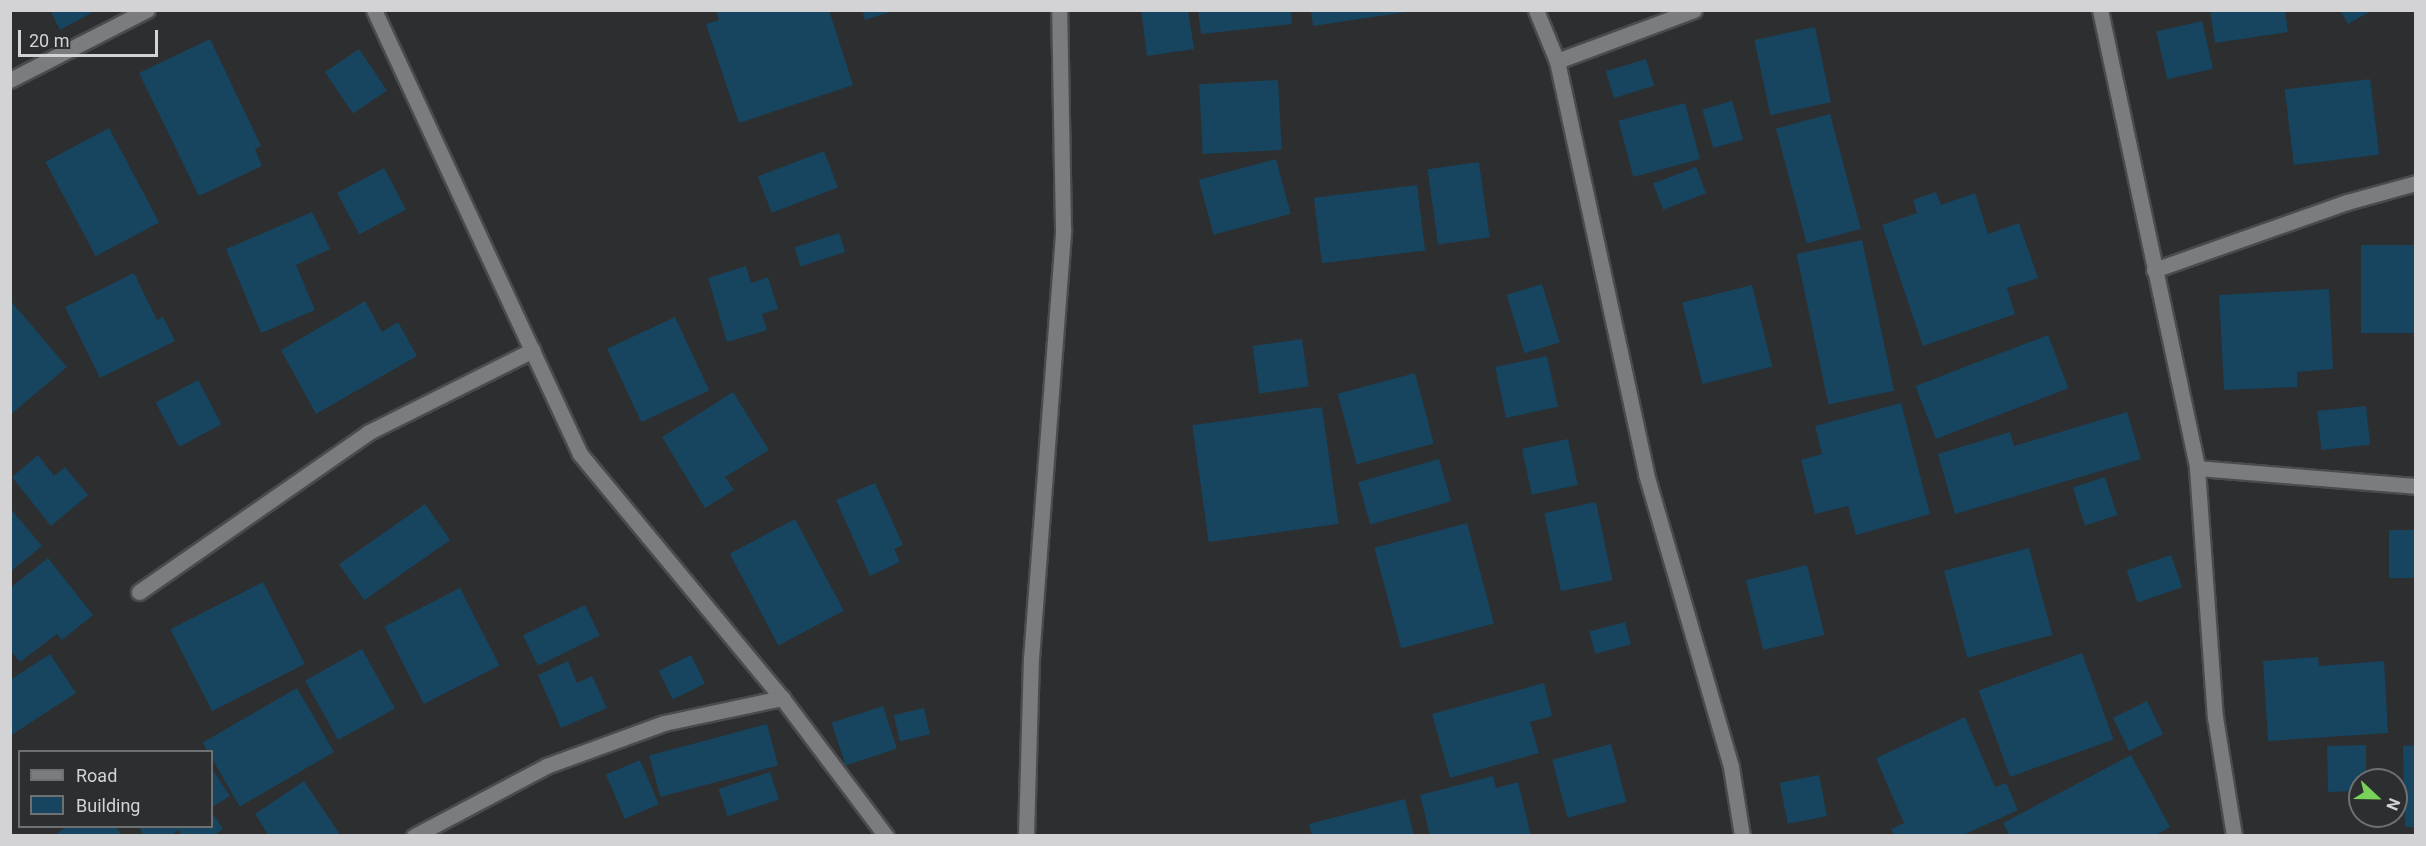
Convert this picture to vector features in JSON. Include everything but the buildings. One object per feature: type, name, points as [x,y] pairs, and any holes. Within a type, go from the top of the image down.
[{"type":"street","points":[[10,80],[147,10]]},
{"type":"street","points":[[374,10],[580,454],[782,698],[886,836]]},
{"type":"street","points":[[1026,836],[1031,659],[1064,229],[1059,10]]},
{"type":"street","points":[[1536,10],[1557,61],[1646,474],[1731,767],[1742,836]]},
{"type":"street","points":[[1557,61],[1694,10]]},
{"type":"street","points":[[2100,10],[2197,468],[2215,717],[2234,836]]},
{"type":"street","points":[[2154,270],[2347,202],[2415,183]]},
{"type":"street","points":[[139,591],[369,432],[533,350]]},
{"type":"street","points":[[2197,468],[2415,486]]},
{"type":"street","points":[[414,836],[546,766],[664,723],[782,698]]}]
